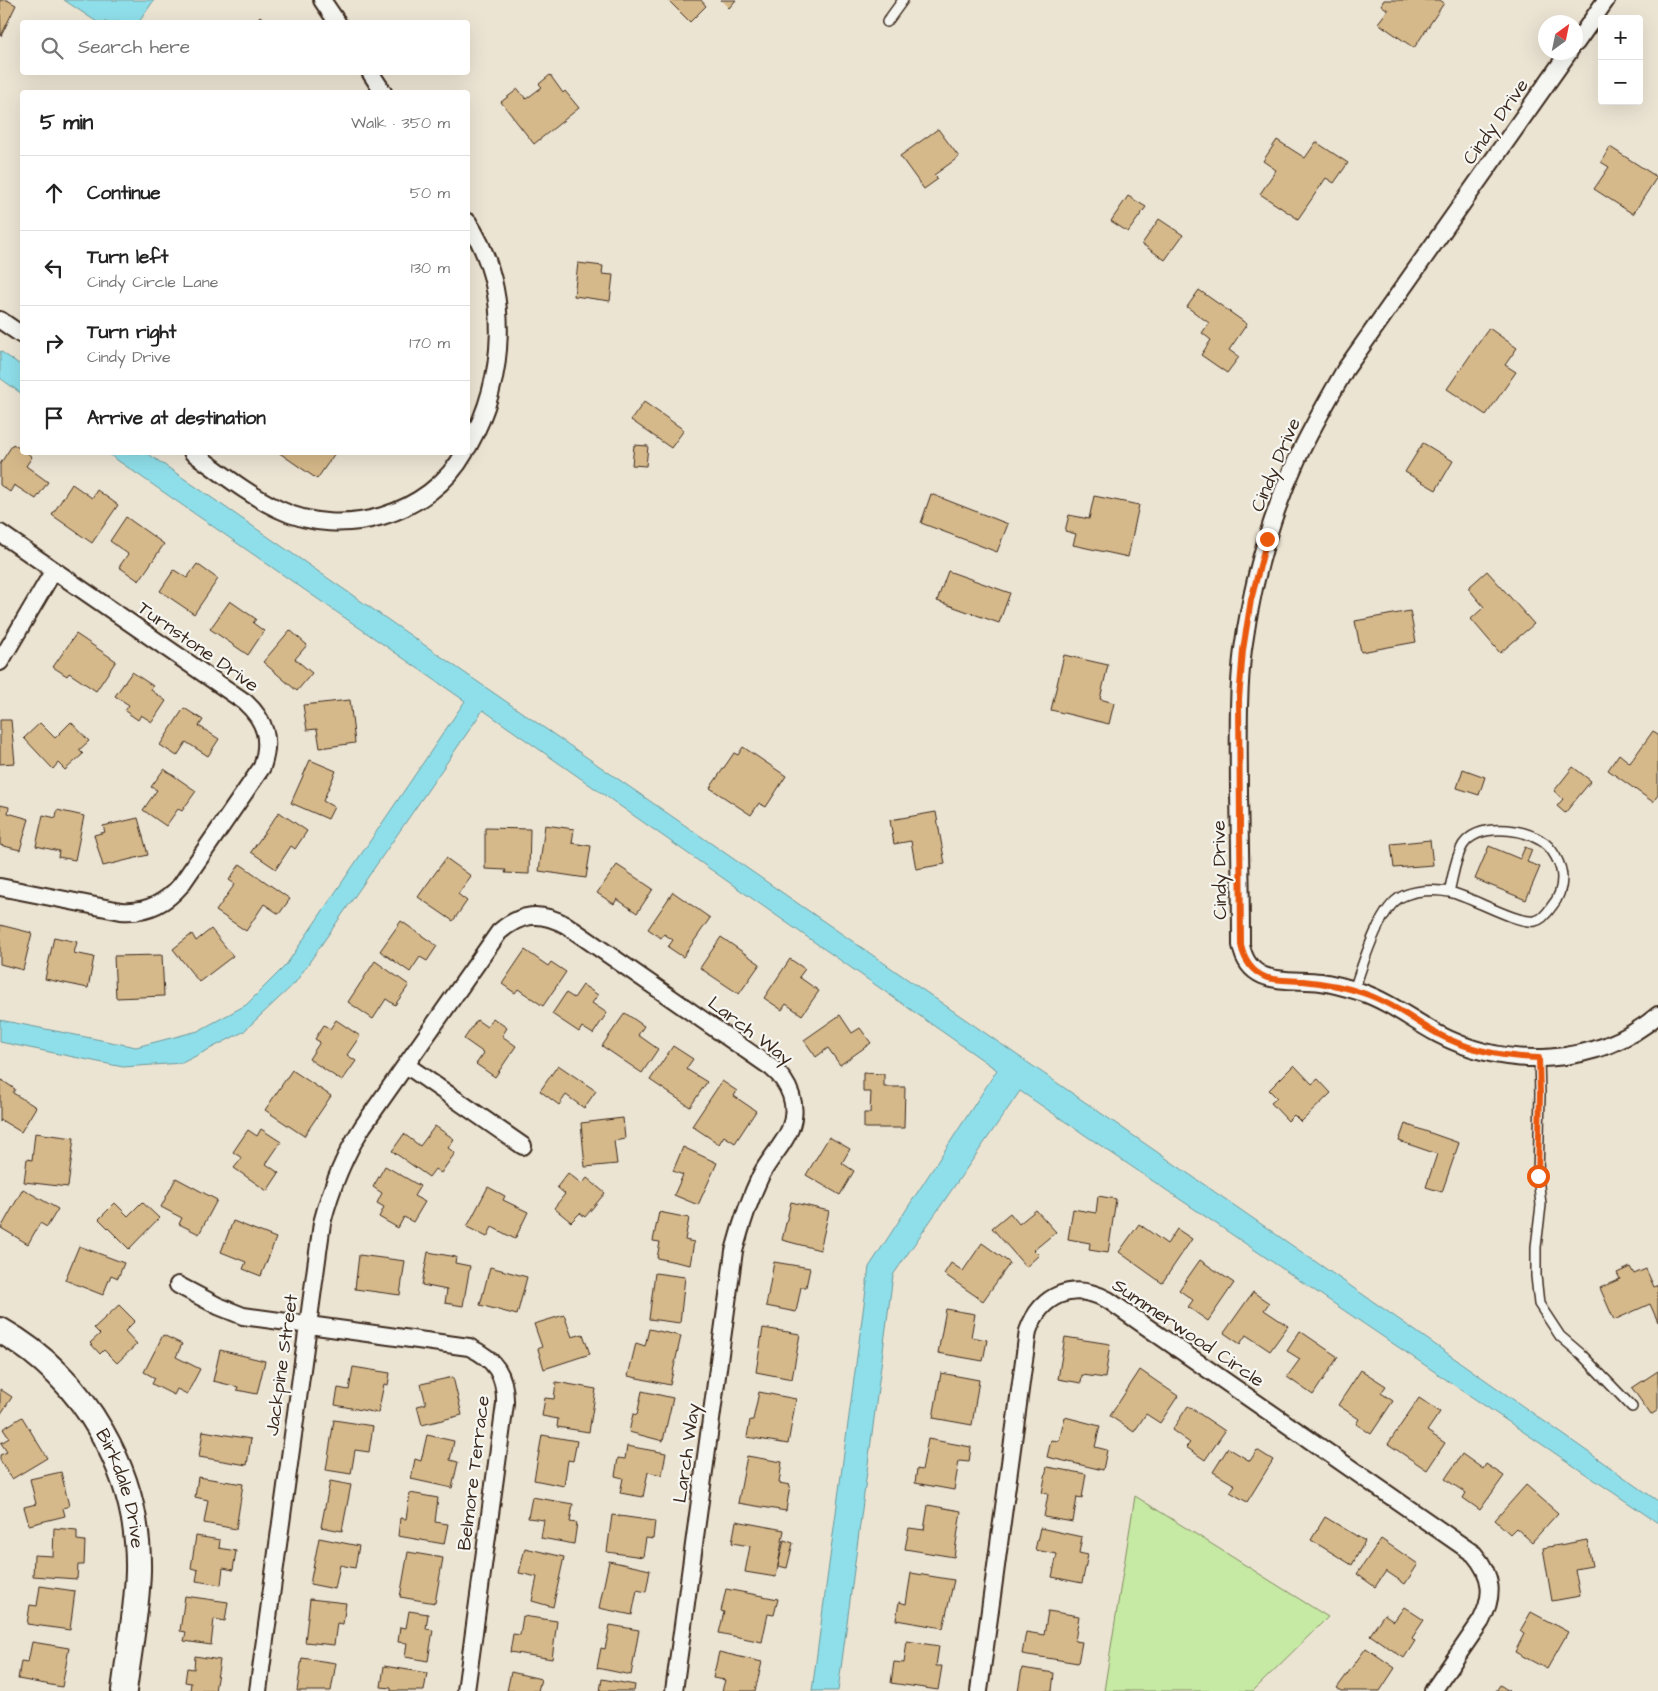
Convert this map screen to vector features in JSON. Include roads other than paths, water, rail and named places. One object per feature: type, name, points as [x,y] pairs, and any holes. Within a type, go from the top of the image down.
[{"type":"street","points":[[322,0],[336,20]]},
{"type":"street","points":[[1583,33],[1606,0]]},
{"type":"street","name":"Cindy Drive","points":[[1354,990],[1321,982],[1266,978],[1249,966],[1243,957],[1241,945],[1239,699],[1243,650],[1251,600],[1278,504],[1297,458],[1345,370],[1563,60]]},
{"type":"street","points":[[372,75],[382,90]]},
{"type":"street","points":[[470,226],[488,264],[497,306],[499,334],[498,363],[492,391],[477,431],[470,443]]},
{"type":"street","points":[[0,320],[20,334]]},
{"type":"street","points":[[196,455],[278,510],[300,518],[336,523],[370,519],[404,508],[422,497],[448,474],[463,455]]},
{"type":"street","name":"Turnstone Drive","points":[[0,533],[245,702],[260,720],[265,731],[267,743],[262,767],[174,894],[155,906],[144,910],[121,911],[0,887]]},
{"type":"street","points":[[0,662],[54,570]]},
{"type":"street","name":"Larch Way","points":[[406,1065],[499,932],[519,918],[543,916],[566,924],[772,1068],[788,1086],[794,1109],[790,1128],[762,1174],[751,1198],[734,1251],[674,1691]]},
{"type":"street","points":[[1354,990],[1394,1006],[1437,1033],[1462,1045],[1488,1053],[1514,1057],[1539,1058],[1569,1055],[1605,1045],[1630,1034],[1658,1015]]},
{"type":"street","points":[[406,1065],[523,1146]]},
{"type":"street","name":"Jackpine Street","points":[[258,1691],[322,1223],[340,1167],[351,1146],[406,1065]]},
{"type":"street","name":"Belmore Terrace","points":[[178,1286],[218,1306],[244,1316],[469,1347],[480,1352],[498,1369],[503,1380],[505,1404],[466,1691]]},
{"type":"street","name":"Summerwood Circle","points":[[979,1691],[1028,1331],[1032,1320],[1041,1307],[1050,1299],[1073,1291],[1091,1293],[1108,1300],[1474,1554],[1482,1564],[1490,1586],[1490,1599],[1487,1611],[1433,1691]]},
{"type":"street","name":"Birkdale Drive","points":[[0,1330],[49,1365],[74,1391],[102,1430],[124,1480],[136,1533],[138,1569],[137,1593],[124,1691]]},
{"type":"lane","points":[[887,22],[903,0]]},
{"type":"lane","points":[[1354,990],[1382,918],[1392,903],[1401,896],[1431,890],[1449,892],[1512,916],[1536,921],[1545,915],[1554,903],[1560,891],[1562,878],[1559,863],[1551,850],[1542,841],[1532,836],[1511,831],[1486,830],[1478,832],[1464,844],[1458,856],[1449,892]]},
{"type":"lane","points":[[1539,1058],[1538,1176],[1540,1206],[1536,1247],[1536,1276],[1539,1304],[1560,1336],[1581,1354],[1632,1407]]},
{"type":"water","points":[[64,0],[154,0],[140,20],[94,20]]},
{"type":"water","points":[[0,351],[20,365],[20,393],[0,378]]},
{"type":"water","points":[[110,455],[150,455],[1407,1325],[1658,1501],[1658,1523],[1020,1091],[893,1275],[838,1691],[812,1691],[869,1267],[997,1070],[483,710],[295,983],[243,1032],[182,1063],[123,1067],[0,1042],[0,1020],[136,1047],[198,1031],[246,1005],[286,965],[465,701]]}]
